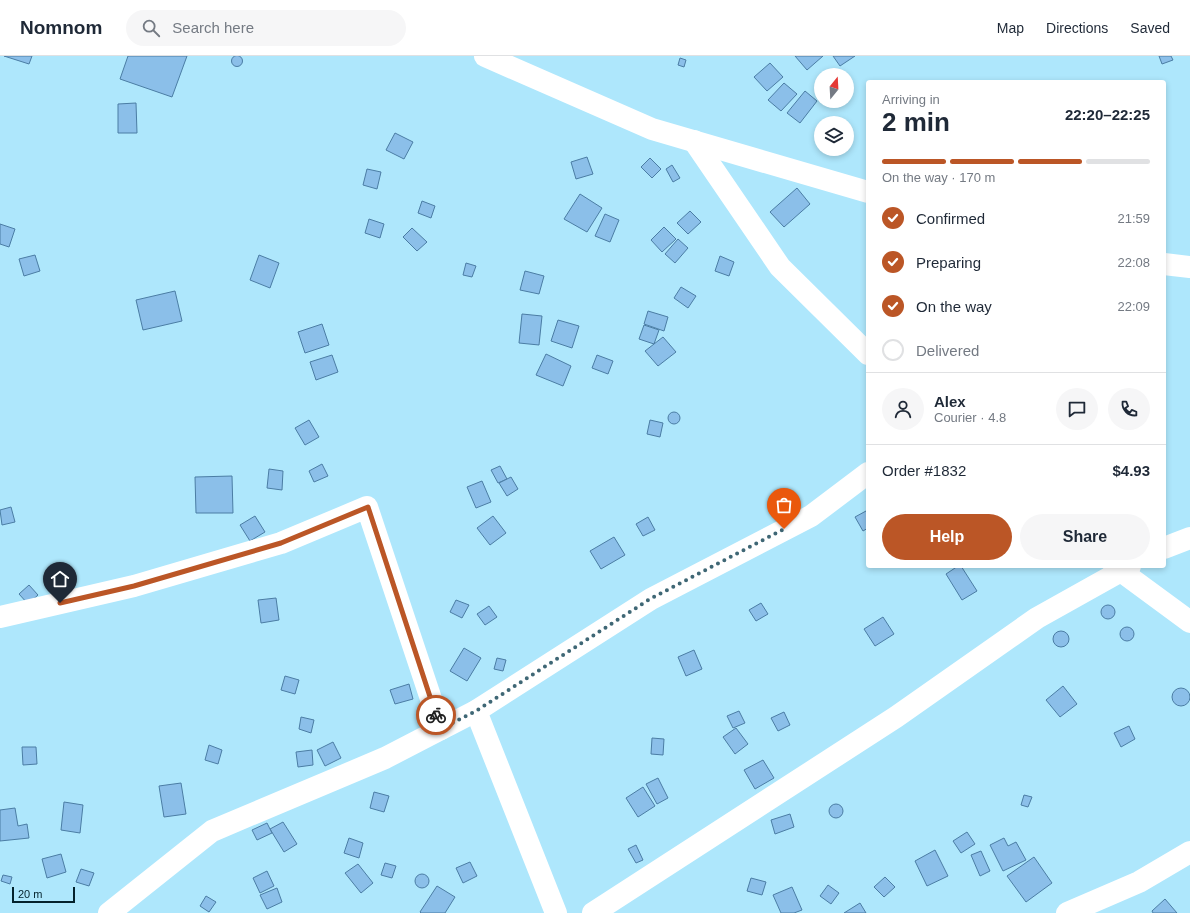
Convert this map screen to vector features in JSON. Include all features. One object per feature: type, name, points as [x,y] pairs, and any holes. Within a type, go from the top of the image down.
[{"type":"street","points":[[485,56],[652,129],[866,191]]},
{"type":"street","points":[[694,141],[780,267],[866,352]]},
{"type":"street","points":[[1166,264],[1190,267]]},
{"type":"street","points":[[108,913],[212,831],[385,758],[476,711],[650,599],[811,516],[866,475]]},
{"type":"street","points":[[0,617],[134,586],[281,543],[368,507],[440,729]]},
{"type":"street","points":[[1166,547],[1190,538]]},
{"type":"street","points":[[593,913],[896,717],[1037,618],[1121,568],[1190,622]]},
{"type":"street","points":[[476,711],[556,913]]},
{"type":"street","points":[[1067,913],[1139,882],[1190,852]]},
{"type":"building","points":[[4,56],[32,56],[29,64]]},
{"type":"building","points":[[128,56],[187,56],[172,97],[120,79]]},
{"type":"building","points":[[235,56],[239,56],[241,57],[241,65],[235,66],[232,63],[232,59]]},
{"type":"building","points":[[795,56],[823,56],[807,70]]},
{"type":"building","points":[[833,56],[855,56],[840,66]]},
{"type":"building","points":[[1159,56],[1171,56],[1173,60],[1162,64]]},
{"type":"building","points":[[680,58],[686,60],[684,67],[678,65]]},
{"type":"building","points":[[770,63],[783,77],[767,91],[754,77]]},
{"type":"building","points":[[784,83],[797,94],[781,111],[768,100]]},
{"type":"building","points":[[805,91],[814,98],[814,105],[800,123],[787,113]]},
{"type":"building","points":[[136,103],[137,133],[118,133],[118,104]]},
{"type":"building","points":[[395,133],[413,142],[404,159],[386,150]]},
{"type":"building","points":[[587,157],[593,174],[576,179],[571,162]]},
{"type":"building","points":[[650,158],[661,169],[652,178],[641,167]]},
{"type":"building","points":[[672,165],[680,178],[673,182],[666,169]]},
{"type":"building","points":[[367,169],[381,172],[377,189],[363,185]]},
{"type":"building","points":[[797,188],[810,204],[784,227],[770,212]]},
{"type":"building","points":[[580,194],[602,208],[587,232],[564,219]]},
{"type":"building","points":[[422,201],[435,206],[431,218],[418,213]]},
{"type":"building","points":[[690,211],[701,222],[688,234],[677,223]]},
{"type":"building","points":[[605,214],[619,220],[610,242],[595,236]]},
{"type":"building","points":[[369,219],[384,224],[380,238],[365,233]]},
{"type":"building","points":[[0,224],[15,229],[9,247],[0,244]]},
{"type":"building","points":[[664,227],[676,239],[662,252],[651,240]]},
{"type":"building","points":[[412,228],[427,242],[417,251],[403,237]]},
{"type":"building","points":[[678,239],[688,248],[675,263],[665,254]]},
{"type":"building","points":[[35,255],[40,271],[24,276],[19,259]]},
{"type":"building","points":[[259,255],[279,263],[270,288],[250,280]]},
{"type":"building","points":[[720,256],[734,262],[729,276],[715,271]]},
{"type":"building","points":[[466,263],[476,266],[472,277],[463,275]]},
{"type":"building","points":[[525,271],[544,276],[539,294],[520,290]]},
{"type":"building","points":[[681,287],[696,296],[688,308],[674,298]]},
{"type":"building","points":[[175,291],[182,321],[143,330],[136,300]]},
{"type":"building","points":[[648,311],[668,317],[664,331],[644,324]]},
{"type":"building","points":[[522,314],[542,316],[539,345],[519,343]]},
{"type":"building","points":[[558,320],[579,326],[572,348],[551,341]]},
{"type":"building","points":[[322,324],[329,345],[305,353],[298,332]]},
{"type":"building","points":[[644,325],[659,330],[654,344],[639,339]]},
{"type":"building","points":[[663,337],[676,352],[658,366],[645,351]]},
{"type":"building","points":[[546,354],[571,366],[563,386],[536,375]]},
{"type":"building","points":[[332,355],[338,372],[316,380],[310,362]]},
{"type":"building","points":[[597,355],[613,361],[608,374],[592,368]]},
{"type":"building","points":[[676,412],[679,413],[679,423],[672,424],[669,423],[668,416],[669,413]]},
{"type":"building","points":[[309,420],[319,437],[305,445],[295,428]]},
{"type":"building","points":[[650,420],[663,423],[660,437],[647,434]]},
{"type":"building","points":[[322,464],[328,476],[314,482],[309,471]]},
{"type":"building","points":[[500,466],[507,479],[498,483],[491,470]]},
{"type":"building","points":[[269,469],[283,471],[282,490],[267,488]]},
{"type":"building","points":[[232,476],[233,513],[196,513],[195,477]]},
{"type":"building","points":[[511,477],[518,489],[507,496],[499,483]]},
{"type":"building","points":[[482,481],[491,502],[476,508],[467,487]]},
{"type":"building","points":[[11,507],[15,522],[2,525],[0,510]]},
{"type":"building","points":[[866,511],[866,529],[863,531],[855,517]]},
{"type":"building","points":[[255,516],[265,532],[250,541],[240,525]]},
{"type":"building","points":[[493,516],[506,533],[490,545],[477,528]]},
{"type":"building","points":[[648,517],[655,530],[643,536],[636,524]]},
{"type":"building","points":[[614,537],[625,555],[601,569],[590,551]]},
{"type":"building","points":[[955,568],[962,568],[977,591],[962,600],[946,574]]},
{"type":"building","points":[[29,585],[38,595],[28,604],[19,594]]},
{"type":"building","points":[[276,598],[279,620],[261,623],[258,600]]},
{"type":"building","points":[[456,600],[469,605],[462,618],[450,612]]},
{"type":"building","points":[[761,603],[768,614],[756,621],[749,610]]},
{"type":"building","points":[[1105,605],[1111,605],[1115,609],[1115,615],[1111,619],[1105,619],[1101,615],[1101,609]]},
{"type":"building","points":[[489,606],[497,617],[485,625],[477,614]]},
{"type":"building","points":[[883,617],[894,634],[875,646],[864,629]]},
{"type":"building","points":[[1124,627],[1130,627],[1134,631],[1134,637],[1130,641],[1124,641],[1120,637],[1120,631]]},
{"type":"building","points":[[1061,631],[1068,636],[1069,639],[1064,646],[1061,647],[1054,642],[1053,639],[1058,632]]},
{"type":"building","points":[[464,648],[481,658],[467,681],[450,671]]},
{"type":"building","points":[[694,650],[702,669],[686,676],[678,657]]},
{"type":"building","points":[[497,658],[506,660],[503,671],[494,669]]},
{"type":"building","points":[[285,676],[299,680],[295,694],[281,690]]},
{"type":"building","points":[[409,684],[413,699],[395,704],[390,690]]},
{"type":"building","points":[[1063,686],[1077,704],[1060,717],[1046,700]]},
{"type":"building","points":[[1181,688],[1187,691],[1190,697],[1187,703],[1181,706],[1175,703],[1172,697],[1175,691]]},
{"type":"building","points":[[739,711],[745,723],[733,728],[727,716]]},
{"type":"building","points":[[784,712],[790,725],[778,731],[771,718]]},
{"type":"building","points":[[301,717],[314,720],[311,733],[299,729]]},
{"type":"building","points":[[1129,726],[1135,739],[1121,747],[1114,733]]},
{"type":"building","points":[[736,728],[748,744],[735,754],[723,737]]},
{"type":"building","points":[[652,738],[664,739],[663,755],[651,754]]},
{"type":"building","points":[[333,742],[341,758],[325,766],[317,750]]},
{"type":"building","points":[[209,745],[222,750],[218,764],[205,760]]},
{"type":"building","points":[[22,747],[36,747],[37,764],[23,765]]},
{"type":"building","points":[[312,750],[313,765],[298,767],[296,752]]},
{"type":"building","points":[[763,760],[774,778],[755,789],[744,770]]},
{"type":"building","points":[[658,778],[668,798],[657,804],[646,784]]},
{"type":"building","points":[[181,783],[186,814],[164,817],[159,786]]},
{"type":"building","points":[[643,787],[655,806],[638,817],[626,798]]},
{"type":"building","points":[[374,792],[389,796],[384,812],[370,808]]},
{"type":"building","points":[[1024,795],[1032,797],[1028,807],[1021,805]]},
{"type":"building","points":[[64,802],[83,805],[80,833],[61,830]]},
{"type":"building","points":[[833,804],[839,804],[843,808],[843,814],[839,818],[833,818],[829,814],[829,808]]},
{"type":"building","points":[[15,808],[18,826],[27,824],[29,838],[0,841],[0,810]]},
{"type":"building","points":[[790,814],[794,827],[775,834],[771,820]]},
{"type":"building","points":[[283,822],[297,844],[284,852],[270,829]]},
{"type":"building","points":[[267,823],[272,833],[257,840],[252,830]]},
{"type":"building","points":[[967,832],[975,844],[961,853],[953,841]]},
{"type":"building","points":[[349,838],[363,843],[359,858],[344,853]]},
{"type":"building","points":[[1004,838],[1008,846],[1016,842],[1026,860],[1003,871],[990,845]]},
{"type":"building","points":[[636,845],[643,860],[636,863],[628,849]]},
{"type":"building","points":[[935,850],[948,876],[927,886],[915,861]]},
{"type":"building","points":[[981,851],[990,871],[980,876],[971,855]]},
{"type":"building","points":[[61,854],[66,872],[47,878],[42,859]]},
{"type":"building","points":[[1034,857],[1052,883],[1026,902],[1007,876]]},
{"type":"building","points":[[470,862],[477,876],[463,883],[456,868]]},
{"type":"building","points":[[385,863],[396,866],[392,878],[381,875]]},
{"type":"building","points":[[358,864],[373,883],[361,893],[345,873]]},
{"type":"building","points":[[81,869],[94,873],[89,886],[76,882]]},
{"type":"building","points":[[267,871],[274,886],[260,893],[253,878]]},
{"type":"building","points":[[419,874],[425,874],[429,878],[429,884],[425,888],[419,888],[415,884],[415,878]]},
{"type":"building","points":[[3,875],[12,877],[10,884],[1,881]]},
{"type":"building","points":[[885,877],[895,887],[884,897],[874,887]]},
{"type":"building","points":[[751,878],[766,882],[762,895],[747,891]]},
{"type":"building","points":[[828,885],[839,893],[831,904],[820,896]]},
{"type":"building","points":[[437,886],[455,897],[445,913],[421,913],[420,912]]},
{"type":"building","points":[[792,887],[802,910],[794,913],[781,913],[773,895]]},
{"type":"building","points":[[277,888],[282,902],[267,909],[260,895]]},
{"type":"building","points":[[206,896],[216,902],[209,912],[200,906]]},
{"type":"building","points":[[1165,899],[1177,913],[1153,913],[1152,911]]},
{"type":"building","points":[[860,903],[866,913],[844,913]]},
{"type":"way so far","points":[[436,715],[440,729],[476,711],[650,599],[784,529]]},
{"type":"route","points":[[60,603],[134,586],[281,543],[368,507],[436,715]]}]
